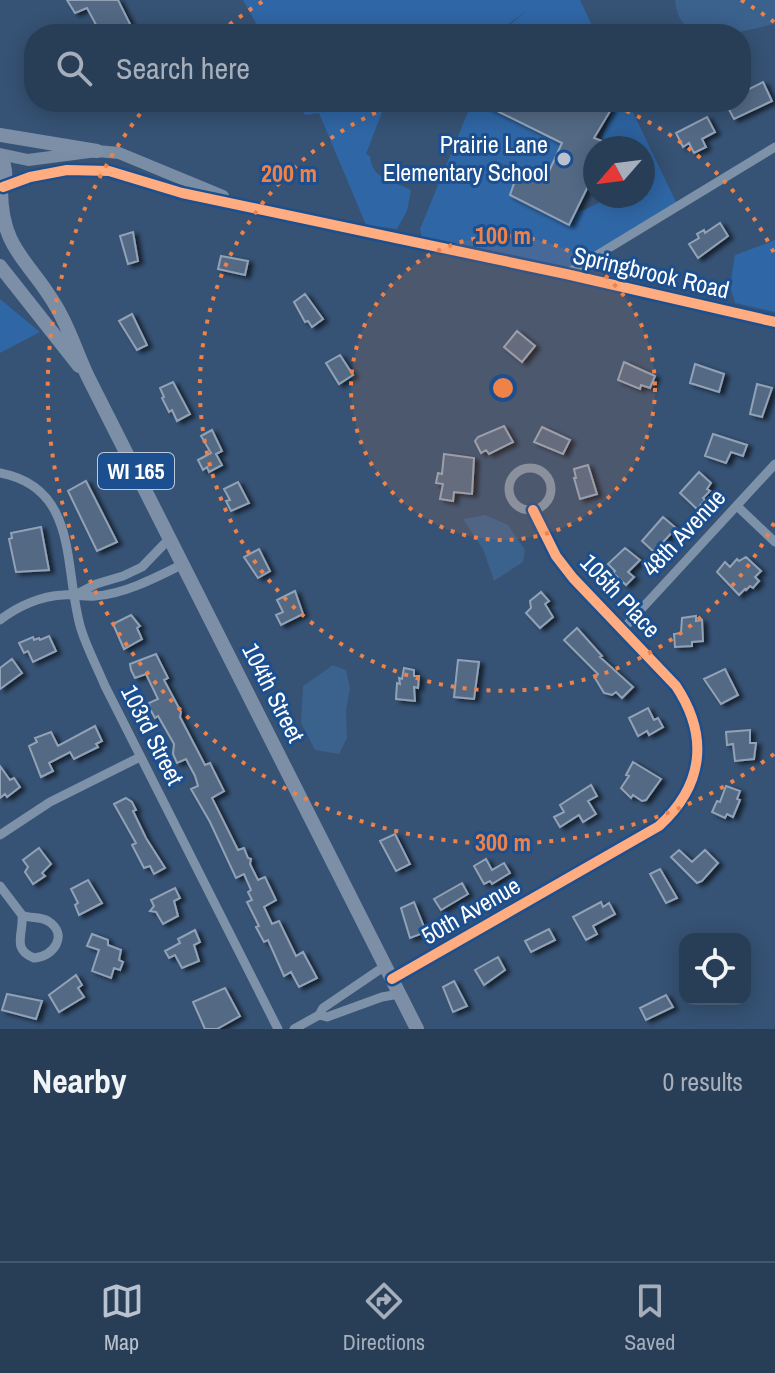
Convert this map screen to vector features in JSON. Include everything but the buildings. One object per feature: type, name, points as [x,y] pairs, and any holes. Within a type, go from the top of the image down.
[{"type":"main road","points":[[0,135],[97,151]]},
{"type":"main road","name":"WI 165","points":[[0,155],[6,169],[1,190]]},
{"type":"main road","name":"104th Street","points":[[1,190],[1,214],[8,236],[69,329],[88,377],[417,1029]]},
{"type":"main road","name":"104th Street","points":[[0,266],[88,377]]},
{"type":"street","points":[[566,274],[775,147]]},
{"type":"street","name":"Springbrook Road","points":[[0,155],[28,160],[97,151],[119,153],[240,204]]},
{"type":"street","name":"Springbrook Road","points":[[1,190],[30,177],[67,170],[109,171],[182,193],[566,274],[775,322]]},
{"type":"street","name":"48th Avenue","points":[[623,629],[775,464]]},
{"type":"street","name":"105th Place","points":[[525,469],[538,470],[551,485],[549,498],[540,508],[533,510],[519,508],[510,497],[513,476],[525,469]]},
{"type":"street","name":"103rd Street","points":[[0,473],[22,478],[41,491],[57,513],[67,546],[81,629],[106,689],[278,1029]]},
{"type":"street","points":[[737,506],[775,542]]},
{"type":"street","name":"105th Place","points":[[533,510],[556,556],[573,578],[676,686],[686,702]]},
{"type":"street","points":[[75,595],[142,567],[170,538]]},
{"type":"street","points":[[0,620],[22,606],[41,599],[94,596],[121,590],[183,564]]},
{"type":"street","name":"50th Avenue","points":[[319,1015],[323,1008],[659,826],[688,790],[698,755],[694,722],[686,702]]},
{"type":"street","points":[[0,835],[50,802],[140,757]]},
{"type":"street","points":[[0,886],[22,915],[45,920],[55,927],[58,936],[56,947],[49,954],[34,958],[19,946],[22,915]]},
{"type":"street","points":[[294,1029],[319,1015],[327,1017],[399,994]]},
{"type":"shaded area","points":[[243,0],[580,0],[591,24],[511,24],[525,12],[509,24],[256,24]]},
{"type":"shaded area","points":[[675,0],[775,0],[775,24],[751,29],[751,24],[685,24],[679,17]]},
{"type":"shaded area","points":[[303,112],[382,112],[366,154],[379,175],[411,190],[407,211],[397,229],[366,225],[319,113],[305,115]]},
{"type":"shaded area","points":[[468,112],[499,112],[562,143],[545,180],[490,159],[518,172],[510,195],[569,225],[577,209],[655,208],[655,158],[678,206],[566,274],[422,238],[420,229]]},
{"type":"shaded area","points":[[612,112],[633,112],[644,136],[603,136]]},
{"type":"shaded area","points":[[775,240],[775,312],[735,303],[730,286],[735,255]]},
{"type":"shaded area","points":[[0,299],[40,332],[0,353]]},
{"type":"shaded area","points":[[485,515],[508,525],[525,550],[523,562],[494,581],[483,549],[463,519]]},
{"type":"shaded area","points":[[333,665],[346,670],[350,688],[346,711],[347,738],[339,754],[315,750],[301,723],[303,686]]},
{"type":"cycle path","points":[[3,187],[30,177],[67,170],[109,171],[182,193],[566,274],[775,322]]},
{"type":"cycle path","points":[[392,979],[659,826],[674,810],[693,777],[697,759],[694,723],[676,686],[573,578],[556,556],[533,510]]},
{"type":"place","name":"Prairie Lane Elementary School","points":[[564,159]]}]
